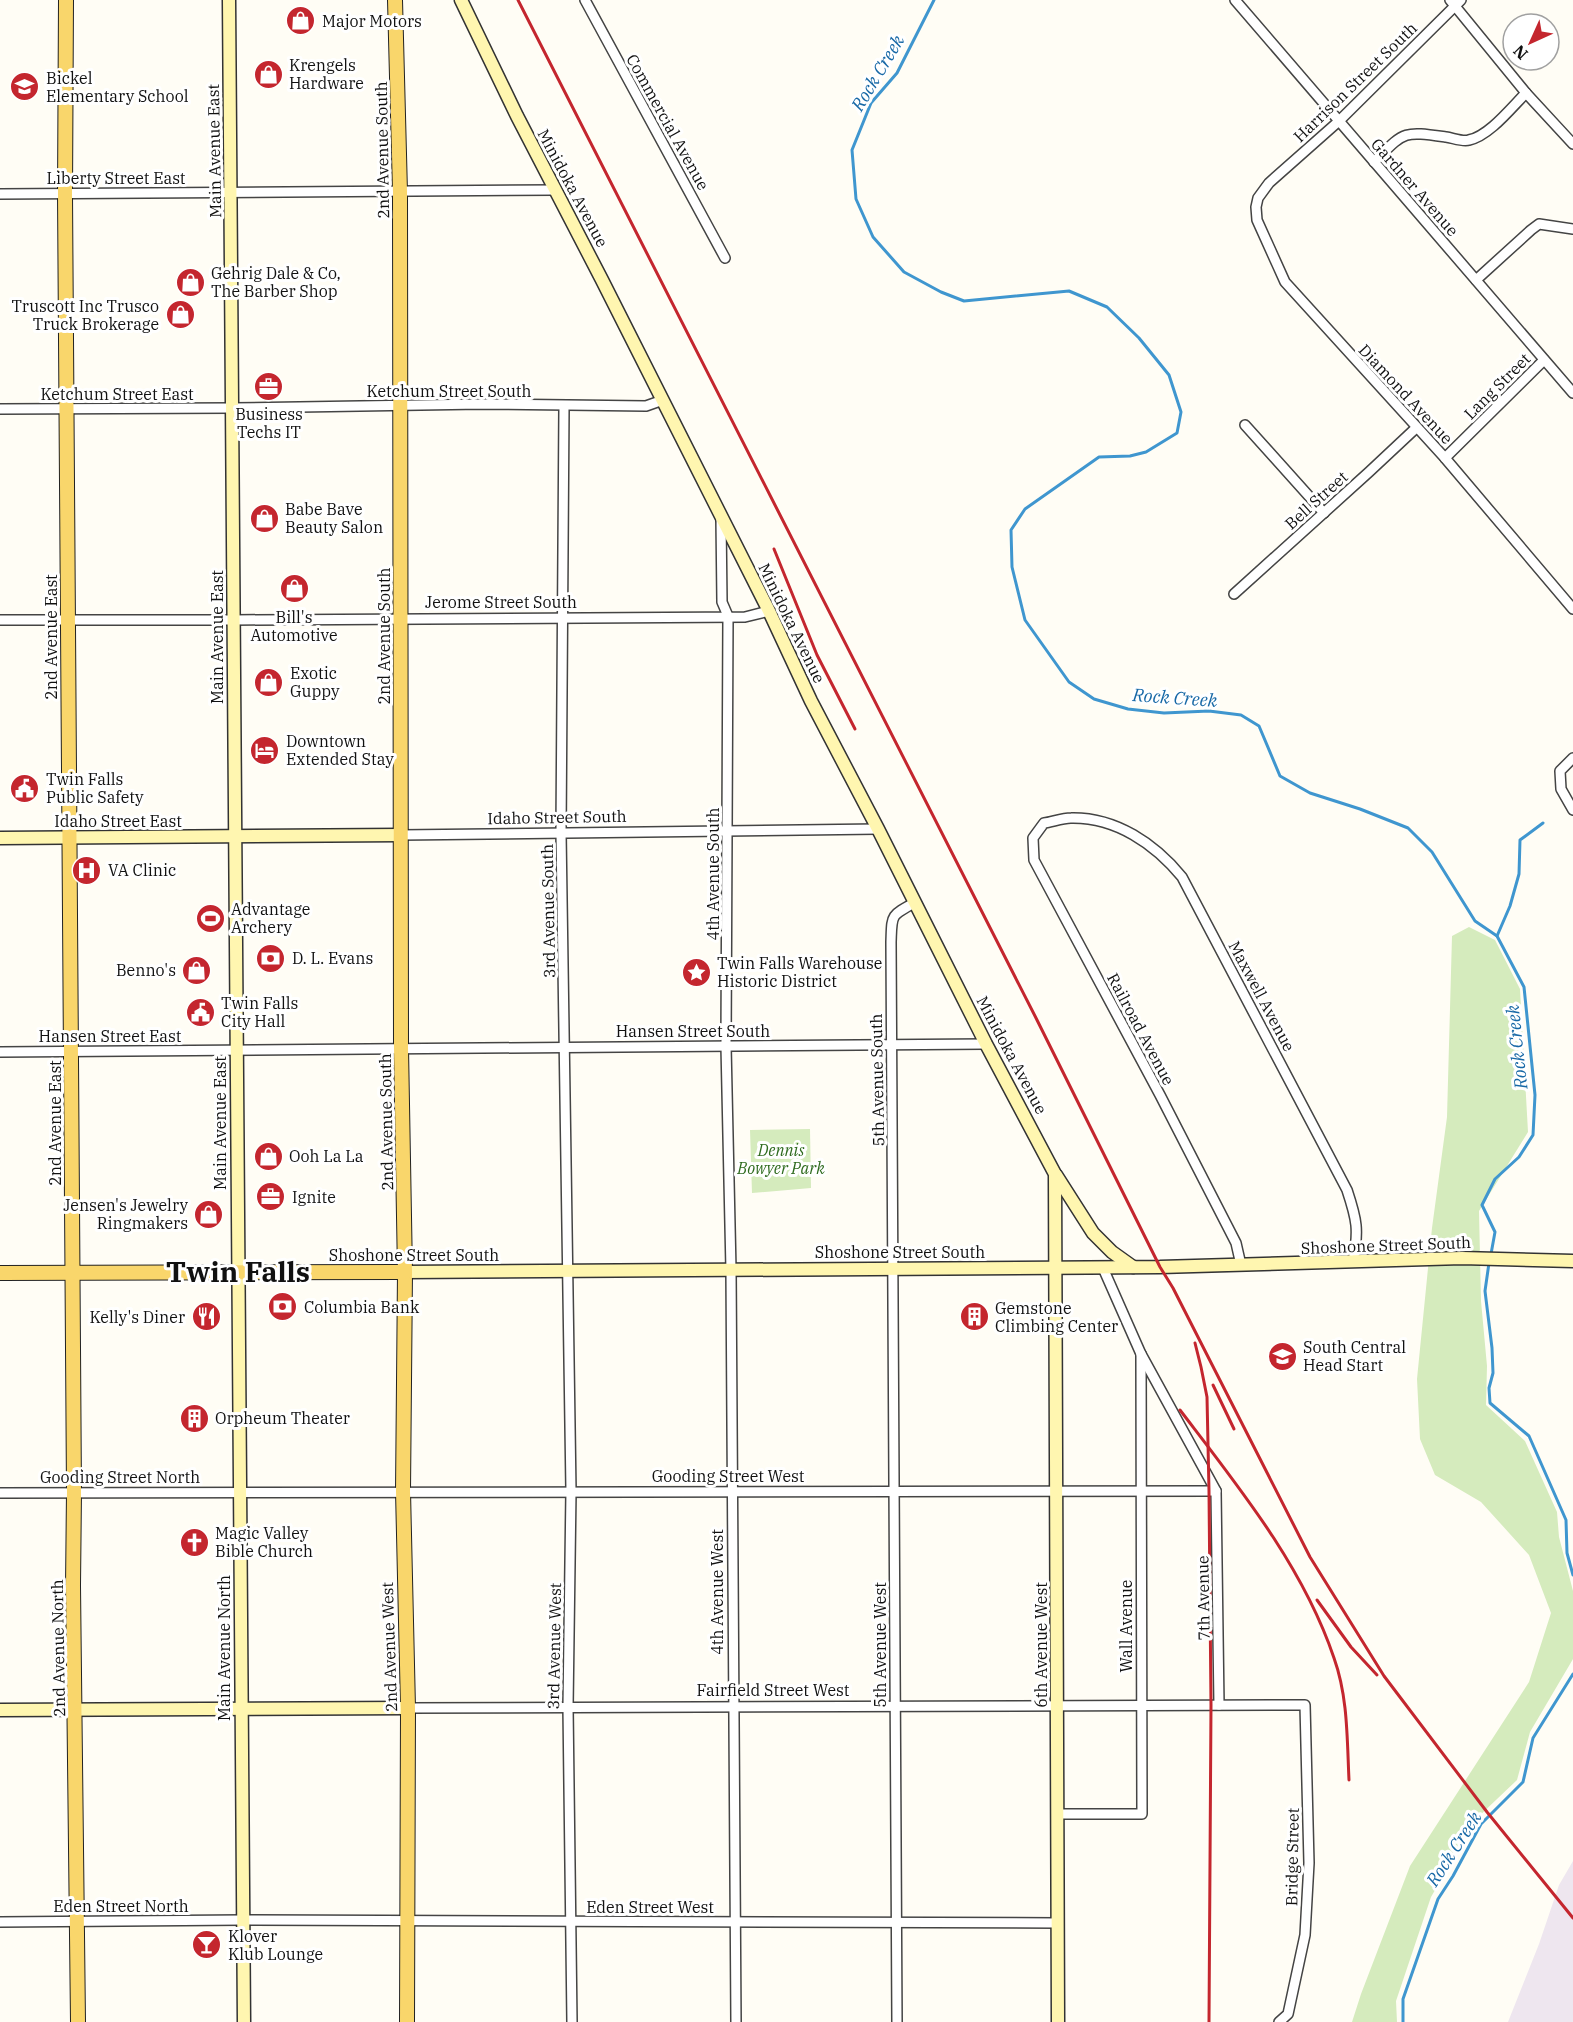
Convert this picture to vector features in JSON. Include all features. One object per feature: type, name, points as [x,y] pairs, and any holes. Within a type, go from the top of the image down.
[{"type":"main road","name":"2nd Avenue East","points":[[66,0],[66,409],[73,1273]]},
{"type":"main road","name":"2nd Avenue South","points":[[395,0],[400,192],[400,1048],[405,1272]]},
{"type":"main road","name":"Shoshone Street South","points":[[0,1274],[405,1272]]},
{"type":"main road","name":"2nd Avenue West","points":[[405,1272],[403,1491],[408,1708],[407,2022]]},
{"type":"main road","name":"2nd Avenue North","points":[[73,1273],[73,1586],[78,2022]]},
{"type":"street","name":"Main Avenue East","points":[[229,0],[237,837],[238,1273]]},
{"type":"street","name":"Minidoka Avenue","points":[[461,0],[914,903],[1055,1174],[1057,1268]]},
{"type":"street","points":[[468,14],[470,0]]},
{"type":"street","name":"Commercial Avenue","points":[[585,0],[725,258]]},
{"type":"street","name":"Gardner Avenue","points":[[1235,0],[1573,393]]},
{"type":"street","points":[[1455,2],[1526,93],[1573,144]]},
{"type":"street","name":"Harrison Street South","points":[[1269,183],[1339,121],[1455,2]]},
{"type":"street","points":[[1374,162],[1395,141],[1413,132],[1468,141],[1485,133],[1526,93]]},
{"type":"street","name":"Diamond Avenue","points":[[1269,183],[1258,198],[1257,220],[1285,282],[1445,458],[1573,609]]},
{"type":"street","name":"Liberty Street East","points":[[0,194],[555,190]]},
{"type":"street","points":[[1476,279],[1539,224],[1573,230]]},
{"type":"street","name":"Lang Street","points":[[1445,458],[1544,360]]},
{"type":"street","name":"Ketchum Street South","points":[[233,408],[481,404],[646,406],[663,400]]},
{"type":"street","name":"3rd Avenue South","points":[[564,406],[561,833],[568,1271]]},
{"type":"street","name":"Ketchum Street East","points":[[0,409],[233,408]]},
{"type":"street","points":[[1245,425],[1324,513]]},
{"type":"street","name":"Bell Street","points":[[1234,594],[1416,428]]},
{"type":"street","name":"4th Avenue South","points":[[721,517],[722,602],[728,616],[729,831],[726,1046],[731,1269]]},
{"type":"street","name":"Jerome Street South","points":[[0,620],[746,617],[769,610]]},
{"type":"street","points":[[1573,758],[1560,771],[1562,789],[1573,810]]},
{"type":"street","name":"Maxwell Avenue","points":[[1059,820],[1071,818],[1091,821],[1123,830],[1143,840],[1166,857],[1182,877],[1347,1190],[1357,1219],[1357,1262]]},
{"type":"street","name":"Railroad Avenue","points":[[1059,820],[1044,823],[1033,838],[1034,860],[1160,1095],[1236,1243],[1241,1265]]},
{"type":"street","name":"Idaho Street South","points":[[237,837],[878,829]]},
{"type":"street","name":"Idaho Street East","points":[[0,838],[237,837]]},
{"type":"street","name":"5th Avenue South","points":[[894,1268],[892,919],[897,913],[914,903]]},
{"type":"street","name":"Hansen Street South","points":[[400,1048],[986,1044]]},
{"type":"street","name":"Hansen Street East","points":[[0,1052],[400,1048]]},
{"type":"street","points":[[1055,1174],[1093,1233],[1133,1267]]},
{"type":"street","name":"Shoshone Street South","points":[[405,1272],[1103,1268],[1462,1258],[1568,1260]]},
{"type":"street","name":"5th Avenue West","points":[[894,1268],[897,2022]]},
{"type":"street","name":"6th Avenue West","points":[[1057,1268],[1058,2022]]},
{"type":"street","points":[[1103,1268],[1141,1354],[1216,1491]]},
{"type":"street","name":"4th Avenue West","points":[[731,1269],[736,2022]]},
{"type":"street","name":"3rd Avenue West","points":[[568,1271],[571,1491],[568,1707],[572,2022]]},
{"type":"street","name":"Main Avenue North","points":[[238,1273],[244,2022]]},
{"type":"street","name":"Wall Avenue","points":[[1058,1814],[1142,1814],[1141,1354]]},
{"type":"street","name":"Gooding Street West","points":[[240,1491],[1216,1491]]},
{"type":"street","name":"Gooding Street North","points":[[0,1493],[240,1491]]},
{"type":"street","name":"7th Avenue","points":[[1216,1491],[1219,1705]]},
{"type":"street","name":"Fairfield Street West","points":[[0,1710],[1305,1705]]},
{"type":"street","name":"Bridge Street","points":[[1279,2022],[1288,2014],[1305,1935],[1309,1863],[1305,1705]]},
{"type":"street","name":"Eden Street West","points":[[243,1920],[1058,1923]]},
{"type":"street","name":"Eden Street North","points":[[0,1922],[243,1920]]},
{"type":"shaded area","points":[[1573,1861],[1573,2022],[1508,2022],[1539,1944],[1559,1885]]},
{"type":"green space","points":[[1469,927],[1495,940],[1520,989],[1528,1132],[1479,1211],[1481,1301],[1487,1366],[1486,1405],[1525,1441],[1557,1512],[1559,1537],[1573,1591],[1573,1659],[1530,1732],[1517,1780],[1476,1819],[1431,1897],[1396,2001],[1397,2022],[1352,2022],[1410,1866],[1529,1682],[1551,1613],[1529,1555],[1481,1502],[1435,1475],[1420,1439],[1417,1379],[1432,1228],[1447,1117],[1452,936]]},
{"type":"green space","name":"Dennis Bowyer Park","points":[[810,1129],[811,1188],[752,1193],[750,1130]]},
{"type":"waterway","name":"Rock Creek","points":[[934,0],[897,73],[871,103],[852,150],[856,199],[873,237],[904,272],[941,292],[964,301],[1069,291],[1107,307],[1139,338],[1169,375],[1181,412],[1177,433],[1146,452],[1130,456],[1099,457],[1025,509],[1011,530],[1012,567],[1025,620],[1069,682],[1094,699],[1128,709],[1164,713],[1209,711],[1241,715],[1259,726],[1280,776],[1310,793],[1408,828],[1432,852],[1475,921],[1497,936],[1524,987],[1535,1095],[1533,1135],[1519,1157],[1495,1179],[1482,1205],[1495,1232],[1491,1254]]},
{"type":"waterway","points":[[1497,936],[1510,906],[1519,874],[1520,840],[1543,823]]},
{"type":"waterway","name":"Rock Creek","points":[[1489,1263],[1485,1291],[1492,1348],[1493,1373],[1489,1388],[1490,1403],[1529,1436],[1566,1520],[1567,1553],[1573,1575]]},
{"type":"waterway","name":"Rock Creek","points":[[1403,2022],[1403,1999],[1438,1899],[1481,1824],[1523,1782],[1533,1738],[1573,1674]]},
{"type":"railway","points":[[518,0],[1036,1018],[1160,1267],[1173,1288],[1310,1557],[1384,1676],[1487,1812],[1573,1918]]},
{"type":"railway","points":[[774,549],[817,655],[855,729]]},
{"type":"railway","points":[[1195,1343],[1207,1397],[1209,1491],[1211,1705],[1209,2022]]},
{"type":"railway","points":[[1213,1385],[1234,1429]]},
{"type":"railway","points":[[1180,1410],[1267,1528],[1287,1559],[1321,1624],[1339,1673],[1342,1688],[1349,1780]]},
{"type":"railway","points":[[1317,1600],[1351,1647],[1377,1675]]},
{"type":"place","name":"Major Motors","points":[[301,21]]},
{"type":"place","name":"Krengels Hardware","points":[[268,74]]},
{"type":"place","name":"Bickel Elementary School","points":[[25,87]]},
{"type":"place","name":"Gehrig Dale & Co, The Barber Shop","points":[[190,282]]},
{"type":"place","name":"Truscott Inc Trusco Truck Brokerage","points":[[180,315]]},
{"type":"place","name":"Business Techs IT","points":[[269,386]]},
{"type":"place","name":"Babe Bave Beauty Salon","points":[[264,518]]},
{"type":"place","name":"Bill's Automotive","points":[[294,589]]},
{"type":"place","name":"Exotic Guppy","points":[[269,682]]},
{"type":"place","name":"Downtown Extended Stay","points":[[265,750]]},
{"type":"place","name":"Twin Falls Public Safety","points":[[25,788]]},
{"type":"place","name":"VA Clinic","points":[[87,870]]},
{"type":"place","name":"Advantage Archery","points":[[210,918]]},
{"type":"place","name":"D. L. Evans","points":[[271,958]]},
{"type":"place","name":"Benno's","points":[[197,970]]},
{"type":"place","name":"Twin Falls Warehouse Historic District","points":[[696,972]]},
{"type":"place","name":"Twin Falls City Hall","points":[[200,1012]]},
{"type":"place","name":"Ooh La La","points":[[268,1156]]},
{"type":"place","name":"Ignite","points":[[271,1197]]},
{"type":"place","name":"Jensen's Jewelry Ringmakers","points":[[209,1214]]},
{"type":"place","name":"Columbia Bank","points":[[283,1307]]},
{"type":"place","name":"Kelly's Diner","points":[[206,1317]]},
{"type":"place","name":"Gemstone Climbing Center","points":[[974,1317]]},
{"type":"place","name":"South Central Head Start","points":[[1282,1356]]},
{"type":"place","name":"Orpheum Theater","points":[[194,1418]]},
{"type":"place","name":"Magic Valley Bible Church","points":[[194,1542]]},
{"type":"place","name":"Klover Klub Lounge","points":[[207,1945]]},
{"type":"district","name":"Twin Falls","points":[[238,1272]]}]
